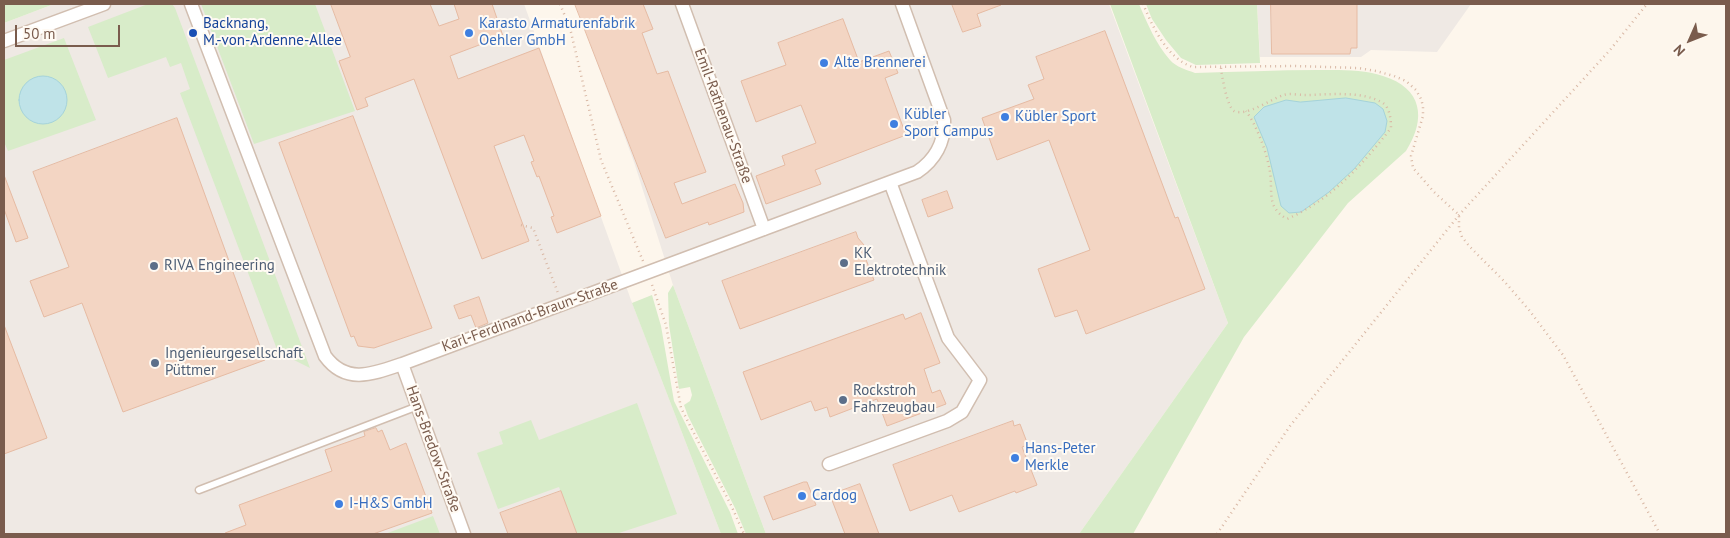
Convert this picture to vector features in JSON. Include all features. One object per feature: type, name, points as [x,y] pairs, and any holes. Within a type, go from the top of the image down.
[{"type":"street","points":[[4,41],[104,4]]},
{"type":"street","name":"Karl-Ferdinand-Braun-Straße","points":[[191,4],[325,356],[340,371],[356,375],[378,372],[402,364],[917,172],[927,165],[939,147],[945,130],[944,120],[902,4]]},
{"type":"street","name":"Emil-Rathenau-Straße","points":[[682,4],[764,229]]},
{"type":"street","points":[[829,464],[947,421],[962,412],[980,380],[948,338],[890,182]]},
{"type":"street","name":"Hans-Bredow-Straße","points":[[402,364],[464,534]]},
{"type":"lane","points":[[199,490],[418,406]]},
{"type":"path","points":[[560,4],[570,28],[601,160],[648,273],[666,325],[681,408],[744,534]]},
{"type":"path","points":[[1142,4],[1164,43],[1177,59],[1193,68],[1310,66],[1358,68],[1394,76],[1406,81],[1416,90],[1421,98],[1423,116],[1411,156],[1413,168],[1434,192],[1459,215],[1459,228],[1462,237],[1470,248],[1504,281],[1529,310],[1563,356],[1660,534]]},
{"type":"path","points":[[1217,534],[1290,426],[1459,215],[1610,50],[1647,4]]},
{"type":"path","points":[[1221,68],[1227,95],[1233,110],[1236,112],[1256,109],[1285,95],[1351,94],[1385,104],[1391,116],[1392,128],[1370,155],[1331,192],[1312,206],[1288,219],[1280,215],[1273,205],[1270,194],[1270,172],[1261,143],[1251,118],[1246,111]]},
{"type":"path","points":[[521,225],[533,228],[562,304]]},
{"type":"shaded area","points":[[54,4],[524,4],[631,300],[721,534],[4,534],[4,23]]},
{"type":"shaded area","points":[[575,4],[1109,4],[1228,323],[1079,534],[766,534],[673,285],[634,162]]},
{"type":"shaded area","points":[[1257,4],[1471,4],[1437,52],[1371,50],[1361,57],[1260,57]]},
{"type":"green space","points":[[4,4],[54,4],[4,23]]},
{"type":"green space","points":[[148,4],[172,4],[175,8],[310,368],[278,352],[180,93],[190,89],[181,63],[170,67],[166,57],[108,78],[88,27]]},
{"type":"green space","points":[[201,4],[315,4],[355,111],[254,144]]},
{"type":"green space","points":[[1110,4],[1139,4],[1152,33],[1165,54],[1175,65],[1189,71],[1195,73],[1318,70],[1367,72],[1396,81],[1406,88],[1413,96],[1418,116],[1413,139],[1406,151],[1348,203],[1244,337],[1133,534],[1079,534],[1228,323]]},
{"type":"green space","points":[[1146,4],[1257,4],[1260,63],[1196,65],[1181,58],[1152,19]]},
{"type":"green space","points":[[64,38],[96,120],[8,151],[4,142],[4,60]]},
{"type":"green space","points":[[673,285],[766,534],[746,534],[735,508],[688,416],[684,405],[690,401],[692,395],[690,387],[679,389],[669,325],[668,293]]},
{"type":"green space","points":[[652,295],[661,326],[674,401],[730,512],[738,534],[721,534],[632,303]]},
{"type":"green space","points":[[637,403],[677,514],[616,534],[577,534],[559,487],[498,509],[477,453],[503,444],[499,432],[531,420],[539,440]]},
{"type":"green space","points":[[433,516],[440,534],[385,534]]},
{"type":"water","points":[[43,76],[52,78],[60,83],[65,91],[67,100],[65,109],[60,117],[52,122],[43,124],[34,122],[26,117],[21,109],[19,100],[21,91],[26,83],[34,78]]},
{"type":"water","points":[[1346,98],[1375,103],[1383,109],[1387,121],[1385,132],[1354,169],[1329,192],[1301,212],[1289,213],[1281,206],[1267,148],[1254,117],[1264,107],[1286,100],[1300,102]]},
{"type":"building","points":[[331,4],[430,4],[439,26],[459,19],[454,4],[492,4],[503,36],[450,56],[458,79],[539,48],[601,216],[557,233],[551,217],[554,216],[539,176],[537,177],[531,162],[534,161],[524,135],[494,146],[529,241],[482,259],[414,79],[365,98],[368,106],[357,110],[339,61],[350,57]]},
{"type":"building","points":[[575,4],[643,4],[653,29],[642,33],[657,74],[668,71],[706,172],[674,183],[682,204],[735,184],[743,203],[744,212],[709,225],[708,222],[666,238]]},
{"type":"building","points":[[952,4],[1001,5],[977,14],[981,26],[963,32]]},
{"type":"building","points":[[1271,4],[1357,4],[1357,48],[1351,48],[1350,54],[1272,54]]},
{"type":"building","points":[[843,19],[859,62],[889,51],[898,73],[885,78],[906,135],[815,170],[821,184],[766,204],[756,176],[785,165],[782,156],[816,143],[801,105],[756,122],[741,81],[786,65],[778,43]]},
{"type":"building","points":[[1105,31],[1175,218],[1178,217],[1205,289],[1086,334],[1077,310],[1055,317],[1038,269],[1090,250],[1049,140],[997,160],[982,118],[1034,99],[1028,85],[1044,79],[1036,57]]},
{"type":"building","points":[[353,116],[432,328],[374,348],[358,346],[354,336],[351,337],[279,143]]},
{"type":"building","points":[[177,118],[265,360],[123,412],[82,303],[44,317],[30,281],[69,267],[33,172]]},
{"type":"building","points":[[4,175],[28,238],[16,242],[4,209]]},
{"type":"building","points":[[947,191],[953,208],[928,217],[922,200]]},
{"type":"building","points":[[856,232],[864,245],[865,257],[874,280],[740,329],[722,281]]},
{"type":"building","points":[[479,297],[488,323],[476,328],[471,315],[459,319],[454,306]]},
{"type":"building","points":[[921,313],[940,363],[924,369],[932,393],[940,390],[946,404],[887,426],[877,399],[830,417],[827,407],[815,411],[811,401],[761,420],[743,372],[903,314],[905,319]]},
{"type":"building","points":[[4,325],[47,438],[4,454]]},
{"type":"building","points":[[1013,421],[1014,426],[1020,424],[1028,445],[1022,447],[1037,485],[1016,493],[1015,491],[959,512],[952,495],[910,511],[893,465]]},
{"type":"building","points":[[376,428],[378,432],[382,430],[390,450],[406,443],[432,513],[373,534],[225,534],[246,525],[239,505],[332,471],[325,450],[365,436],[364,432]]},
{"type":"building","points":[[807,482],[816,505],[773,520],[764,497]]},
{"type":"building","points":[[860,484],[879,534],[845,534],[830,495]]},
{"type":"building","points":[[561,491],[577,534],[508,534],[500,513]]},
{"type":"place","name":"Backnang, M.-von-Ardenne-Allee","points":[[193,33]]},
{"type":"place","name":"Karasto Armaturenfabrik Oehler GmbH","points":[[469,33]]},
{"type":"place","name":"Alte Brennerei","points":[[824,63]]},
{"type":"place","name":"Kübler Sport","points":[[1005,117]]},
{"type":"place","name":"Kübler Sport Campus","points":[[894,124]]},
{"type":"place","name":"KK Elektrotechnik","points":[[844,263]]},
{"type":"place","name":"RIVA Engineering","points":[[154,266]]},
{"type":"place","name":"Ingenieurgesellschaft Püttmer","points":[[155,363]]},
{"type":"place","name":"Rockstroh Fahrzeugbau","points":[[843,400]]},
{"type":"place","name":"Hans-Peter Merkle","points":[[1015,458]]},
{"type":"place","name":"Cardog","points":[[802,496]]},
{"type":"place","name":"I-H&S GmbH","points":[[339,504]]}]
